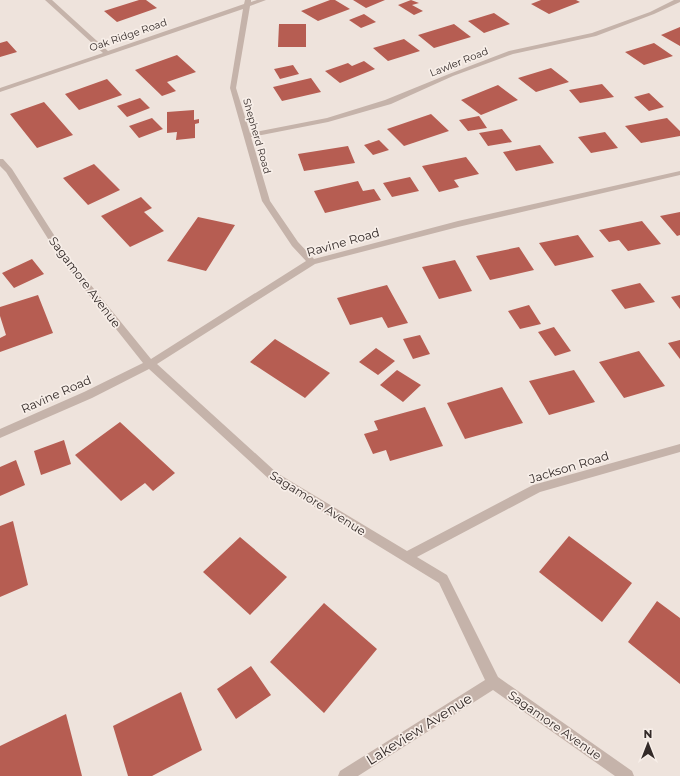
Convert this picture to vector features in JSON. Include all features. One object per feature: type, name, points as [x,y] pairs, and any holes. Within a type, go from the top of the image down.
[{"type":"street","points":[[48,0],[106,52]]},
{"type":"street","name":"Oak Ridge Road","points":[[0,90],[248,3],[263,0]]},
{"type":"street","name":"Lawler Road","points":[[246,136],[328,120],[388,102],[451,75],[511,52],[594,36],[652,13],[679,0]]},
{"type":"street","name":"Shepherd Road","points":[[248,3],[240,40],[233,88],[266,201],[295,244],[312,262]]},
{"type":"street","name":"Sagamore Avenue","points":[[0,161],[9,171],[65,258],[122,332],[150,364],[273,476],[443,579],[493,682],[627,776]]},
{"type":"street","name":"Ravine Road","points":[[0,434],[88,395],[150,364],[312,262],[458,224],[680,173]]},
{"type":"street","name":"Jackson Road","points":[[406,557],[537,488],[680,448]]},
{"type":"street","name":"Lakeview Avenue","points":[[345,776],[493,682]]},
{"type":"building","points":[[139,0],[146,0],[157,8],[117,22],[104,11]]},
{"type":"building","points":[[330,0],[335,0],[350,9],[318,21],[301,11]]},
{"type":"building","points":[[353,0],[385,0],[366,8]]},
{"type":"building","points":[[411,0],[419,3],[412,5],[423,11],[414,15],[398,5]]},
{"type":"building","points":[[541,0],[576,0],[580,2],[549,14],[531,4]]},
{"type":"building","points":[[494,13],[510,24],[484,33],[468,21]]},
{"type":"building","points":[[364,14],[376,22],[361,28],[349,20]]},
{"type":"building","points":[[279,24],[306,24],[306,47],[278,47]]},
{"type":"building","points":[[454,24],[471,37],[434,48],[418,35]]},
{"type":"building","points":[[680,27],[680,46],[661,35]]},
{"type":"building","points":[[404,39],[420,51],[388,61],[373,48]]},
{"type":"building","points":[[7,41],[17,52],[0,57],[0,43]]},
{"type":"building","points":[[654,43],[673,56],[644,65],[625,52]]},
{"type":"building","points":[[177,55],[196,72],[167,82],[176,91],[162,96],[135,70]]},
{"type":"building","points":[[364,61],[375,69],[340,83],[325,71],[348,63],[352,66]]},
{"type":"building","points":[[293,65],[299,74],[280,79],[274,69]]},
{"type":"building","points":[[551,68],[569,82],[536,92],[518,78]]},
{"type":"building","points":[[311,78],[321,92],[282,101],[273,87]]},
{"type":"building","points":[[107,79],[122,95],[79,110],[65,94]]},
{"type":"building","points":[[602,84],[614,97],[580,103],[569,90]]},
{"type":"building","points":[[498,85],[518,100],[481,115],[461,100]]},
{"type":"building","points":[[649,93],[664,107],[649,111],[634,97]]},
{"type":"building","points":[[140,98],[150,108],[127,117],[117,106]]},
{"type":"building","points":[[44,102],[73,135],[37,148],[10,114]]},
{"type":"building","points":[[194,110],[194,120],[199,119],[199,123],[195,124],[195,138],[176,140],[177,132],[167,133],[167,112]]},
{"type":"building","points":[[431,114],[449,131],[404,146],[387,129]]},
{"type":"building","points":[[479,116],[487,128],[468,131],[459,120]]},
{"type":"building","points":[[152,118],[163,129],[139,138],[129,126]]},
{"type":"building","points":[[667,118],[680,131],[680,136],[641,143],[625,126]]},
{"type":"building","points":[[502,129],[512,142],[488,146],[479,133]]},
{"type":"building","points":[[605,132],[618,148],[591,153],[578,137]]},
{"type":"building","points":[[379,140],[389,150],[373,155],[364,145]]},
{"type":"building","points":[[540,145],[554,163],[516,171],[503,152]]},
{"type":"building","points":[[348,146],[355,163],[304,171],[298,154]]},
{"type":"building","points":[[466,157],[479,174],[454,180],[459,187],[439,192],[422,166]]},
{"type":"building","points":[[94,164],[120,190],[88,205],[63,178]]},
{"type":"building","points":[[410,177],[419,191],[392,197],[383,183]]},
{"type":"building","points":[[358,181],[363,191],[374,189],[381,200],[325,213],[314,191]]},
{"type":"building","points":[[141,197],[152,208],[144,212],[164,231],[130,247],[101,216]]},
{"type":"building","points":[[680,212],[680,235],[677,236],[660,216]]},
{"type":"building","points":[[198,217],[235,225],[206,271],[167,261]]},
{"type":"building","points":[[642,221],[661,244],[628,251],[619,240],[609,242],[599,230]]},
{"type":"building","points":[[578,235],[594,257],[555,266],[539,243]]},
{"type":"building","points":[[519,247],[534,270],[490,280],[476,256]]},
{"type":"building","points":[[32,259],[44,274],[14,288],[2,273]]},
{"type":"building","points":[[455,260],[472,291],[439,299],[422,267]]},
{"type":"building","points":[[640,283],[655,302],[625,309],[611,290]]},
{"type":"building","points":[[387,285],[408,323],[388,328],[382,317],[350,325],[337,298]]},
{"type":"building","points":[[38,295],[53,333],[0,352],[0,338],[6,335],[0,316],[0,307]]},
{"type":"building","points":[[680,295],[680,309],[671,297]]},
{"type":"building","points":[[529,305],[541,324],[520,329],[508,311]]},
{"type":"building","points":[[554,327],[571,351],[555,356],[538,332]]},
{"type":"building","points":[[420,335],[430,354],[413,359],[403,339]]},
{"type":"building","points":[[275,339],[330,373],[305,398],[250,362]]},
{"type":"building","points":[[680,340],[680,359],[668,343]]},
{"type":"building","points":[[376,348],[395,361],[378,375],[359,362]]},
{"type":"building","points":[[639,351],[665,386],[624,398],[599,362]]},
{"type":"building","points":[[397,370],[421,385],[403,402],[380,385]]},
{"type":"building","points":[[574,370],[595,402],[549,415],[529,381]]},
{"type":"building","points":[[502,387],[523,423],[465,439],[447,403]]},
{"type":"building","points":[[425,407],[443,446],[390,461],[386,450],[373,454],[364,434],[378,430],[374,421]]},
{"type":"building","points":[[120,422],[175,473],[153,491],[145,483],[121,501],[75,455]]},
{"type":"building","points":[[64,440],[71,464],[41,475],[34,451]]},
{"type":"building","points":[[16,460],[25,485],[0,496],[0,467]]},
{"type":"building","points":[[13,521],[28,585],[0,597],[0,526]]},
{"type":"building","points":[[569,536],[632,583],[602,622],[539,572]]},
{"type":"building","points":[[240,537],[287,577],[250,615],[203,572]]},
{"type":"building","points":[[657,601],[680,618],[680,684],[628,642]]},
{"type":"building","points":[[324,603],[377,649],[324,713],[270,662]]},
{"type":"building","points":[[251,666],[271,695],[236,719],[217,689]]},
{"type":"building","points":[[181,692],[202,750],[152,776],[128,776],[113,726]]},
{"type":"building","points":[[66,714],[82,776],[0,776],[0,746]]}]
